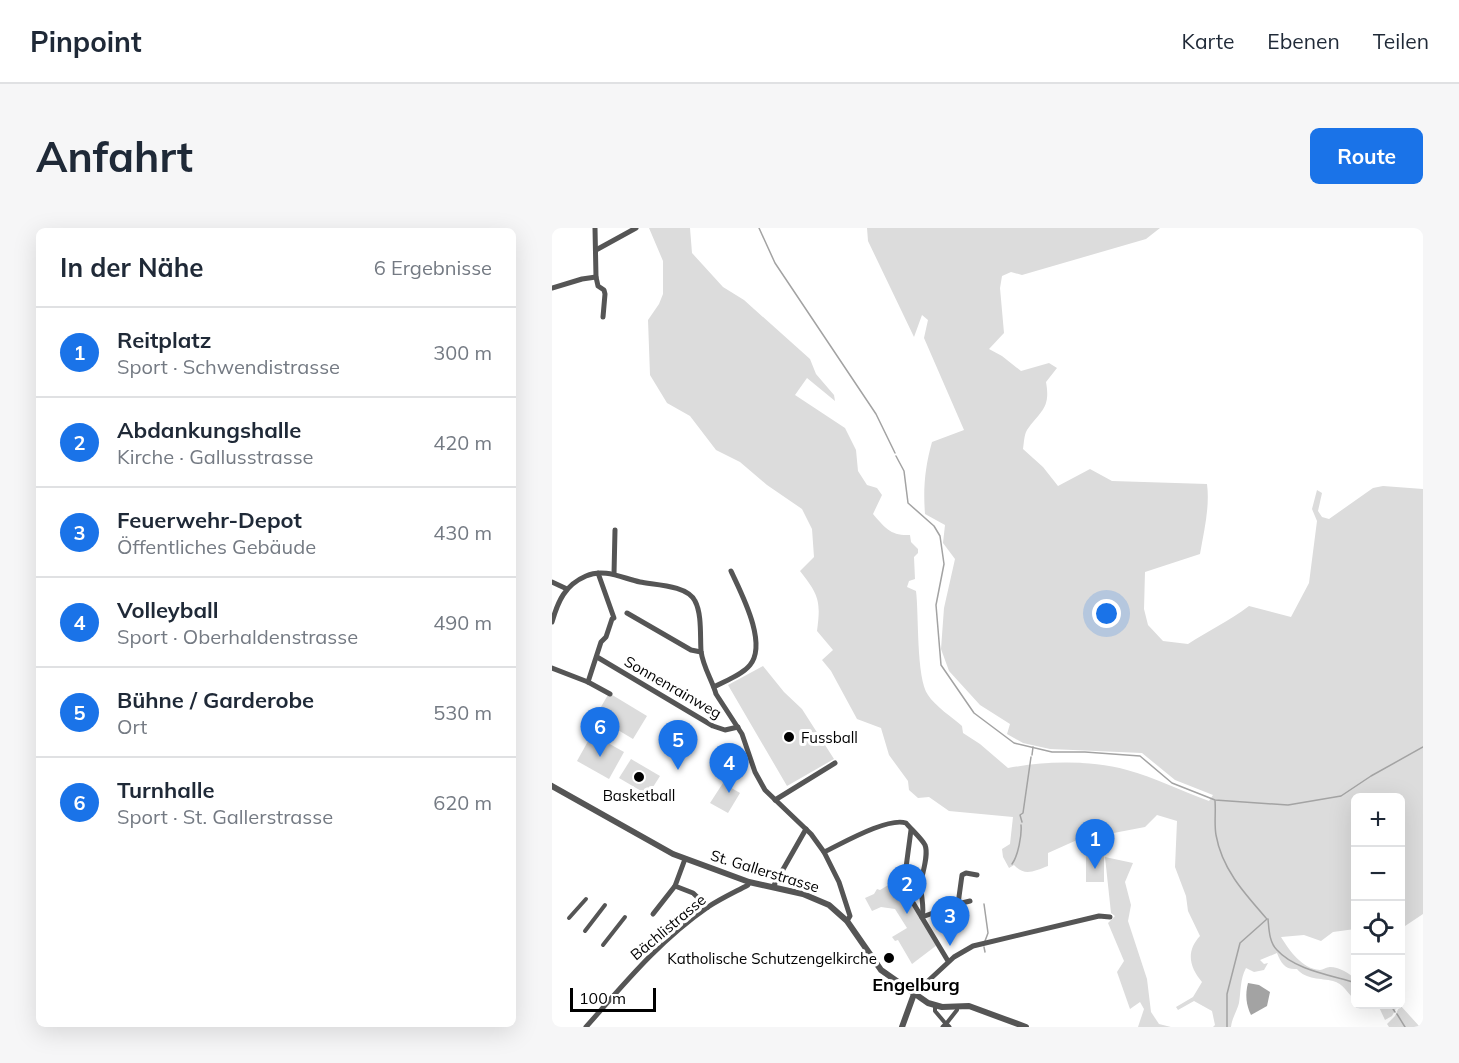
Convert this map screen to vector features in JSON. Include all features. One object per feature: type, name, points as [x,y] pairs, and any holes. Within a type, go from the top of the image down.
[{"type":"street","points":[[595,228],[596,278],[598,286],[604,290],[605,294],[603,317]]},
{"type":"street","points":[[596,250],[636,228]]},
{"type":"street","points":[[552,288],[582,279],[596,278]]},
{"type":"street","points":[[614,574],[615,530]]},
{"type":"street","points":[[714,687],[748,668],[755,653],[754,629],[750,612],[731,571]]},
{"type":"street","points":[[588,682],[601,642],[606,637],[614,618],[598,573]]},
{"type":"street","points":[[552,622],[559,599],[567,589],[584,577],[598,573],[614,574],[637,581],[677,588],[692,596],[697,608],[701,652],[710,682],[738,727],[761,784],[806,829],[824,852],[839,882],[849,916],[847,921]]},
{"type":"street","points":[[552,582],[567,589]]},
{"type":"street","points":[[627,613],[691,650],[701,652]]},
{"type":"street","name":"Sonnenrainweg","points":[[597,657],[713,726],[725,730],[738,727]]},
{"type":"street","points":[[552,668],[588,682],[610,694]]},
{"type":"street","points":[[775,800],[835,763]]},
{"type":"street","name":"St. Gallerstrasse","points":[[553,788],[686,859],[749,882],[803,894],[823,901],[836,909],[847,921],[881,970],[935,1006]]},
{"type":"street","points":[[824,852],[896,822],[906,823],[926,849],[920,887],[923,913],[921,917]]},
{"type":"street","points":[[773,887],[806,829]]},
{"type":"street","points":[[911,830],[905,888],[948,961]]},
{"type":"street","points":[[653,914],[675,886],[686,859]]},
{"type":"street","points":[[958,904],[962,875],[966,873],[977,875]]},
{"type":"street","name":"Bächlistrasse","points":[[586,1027],[647,958],[708,907],[748,885],[749,882]]},
{"type":"street","points":[[675,886],[693,893],[708,907]]},
{"type":"street","points":[[569,918],[586,899]]},
{"type":"street","points":[[921,917],[970,901]]},
{"type":"street","points":[[585,931],[605,905]]},
{"type":"street","points":[[902,1027],[914,994],[948,961],[973,946],[1099,916],[1110,917]]},
{"type":"street","points":[[603,945],[625,917]]},
{"type":"street","points":[[957,1006],[957,1010],[946,1026],[935,1011],[935,1006],[957,1006],[972,1007],[1026,1027]]},
{"type":"shaded area","points":[[649,228],[690,228],[692,253],[723,287],[744,300],[810,359],[816,374],[834,395],[835,401],[807,378],[795,395],[845,428],[856,450],[858,471],[867,485],[877,488],[882,495],[873,514],[889,530],[898,534],[910,535],[911,542],[918,549],[914,557],[915,579],[909,581],[907,587],[916,591],[921,675],[924,687],[939,708],[962,726],[963,733],[1008,768],[1053,763],[1098,764],[1137,773],[1209,801],[1213,795],[1175,780],[1142,753],[1050,749],[1023,743],[1007,734],[1010,724],[980,705],[949,671],[941,649],[944,608],[955,559],[943,543],[945,525],[925,514],[924,486],[932,442],[964,430],[924,338],[928,320],[922,315],[914,337],[868,241],[867,228],[1160,228],[1146,239],[1022,275],[1011,272],[1002,276],[1000,288],[1004,333],[989,349],[1021,371],[1049,363],[1057,368],[1046,382],[1046,404],[1027,430],[1023,449],[1043,467],[1058,486],[1090,469],[1112,481],[1207,484],[1207,510],[1200,554],[1145,572],[1144,609],[1148,625],[1163,641],[1188,644],[1249,606],[1291,617],[1309,583],[1317,521],[1312,509],[1317,490],[1322,493],[1318,511],[1322,517],[1329,519],[1373,488],[1383,486],[1423,489],[1423,914],[1405,926],[1405,793],[1351,793],[1351,930],[1333,932],[1321,941],[1304,935],[1281,937],[1292,953],[1307,966],[1320,970],[1329,967],[1337,968],[1351,976],[1351,995],[1337,982],[1309,977],[1297,969],[1286,967],[1277,953],[1260,960],[1264,964],[1268,963],[1264,970],[1254,972],[1246,968],[1239,1003],[1231,1027],[1213,1027],[1215,1025],[1212,1011],[1194,1001],[1178,1010],[1176,1007],[1193,997],[1202,982],[1194,971],[1191,959],[1193,947],[1200,936],[1188,911],[1186,896],[1175,867],[1177,821],[1157,815],[1145,827],[1077,840],[1048,853],[1048,866],[1026,872],[1014,865],[1009,868],[1003,857],[1002,849],[1010,844],[1013,817],[949,811],[929,797],[918,798],[909,790],[908,781],[889,755],[881,728],[857,719],[831,671],[822,660],[833,650],[817,631],[819,612],[817,599],[800,571],[814,557],[812,529],[802,509],[767,485],[740,462],[716,450],[690,416],[667,403],[650,375],[648,320],[663,294],[663,261]]},
{"type":"shaded area","name":"Fussball","points":[[763,666],[784,692],[802,709],[834,759],[787,786],[728,685]]},
{"type":"shaded area","points":[[609,693],[647,716],[633,739],[603,721],[601,723],[594,719]]},
{"type":"shaded area","points":[[592,734],[624,752],[609,779],[577,761]]},
{"type":"shaded area","name":"Basketball","points":[[631,759],[660,776],[648,795],[619,778]]},
{"type":"shaded area","points":[[723,783],[740,793],[728,813],[710,803]]},
{"type":"shaded area","points":[[1086,856],[1104,856],[1104,882],[1086,882]]},
{"type":"shaded area","points":[[1105,857],[1133,863],[1125,882],[1131,905],[1128,921],[1147,979],[1151,1012],[1159,1024],[1171,1027],[1138,1027],[1144,1009],[1140,1002],[1130,1009],[1117,972],[1124,961],[1108,923],[1115,916],[1111,913]]},
{"type":"shaded area","points":[[905,875],[907,890],[937,945],[912,964],[898,940],[895,941],[892,937],[907,928],[895,909],[881,907],[872,911],[865,898],[874,894],[877,889],[880,890]]},
{"type":"shaded area","points":[[1248,983],[1259,985],[1270,992],[1267,1006],[1251,1015],[1246,999]]},
{"type":"shaded area","points":[[1380,1009],[1396,1009],[1392,1016],[1385,1020]]},
{"type":"shaded area","points":[[1398,1009],[1404,1009],[1420,1027],[1389,1027],[1387,1024]]},
{"type":"waterway","points":[[759,228],[775,263],[876,414],[895,453]]},
{"type":"waterway","points":[[896,456],[904,471],[908,503],[934,526],[940,536],[944,564],[936,605],[941,665],[974,713],[1014,743],[1052,752],[1140,756],[1172,783],[1215,800],[1288,805],[1341,796],[1423,747]]},
{"type":"waterway","points":[[1032,755],[1033,747]]},
{"type":"waterway","points":[[1022,822],[1020,815],[1023,813],[1031,757]]},
{"type":"waterway","points":[[1215,801],[1216,835],[1223,859],[1242,890],[1267,919],[1240,943],[1227,994],[1227,1027]]},
{"type":"waterway","points":[[1012,864],[1019,845],[1021,825]]},
{"type":"waterway","points":[[984,904],[988,933],[985,941]]},
{"type":"waterway","points":[[1268,919],[1272,943],[1285,957],[1303,967],[1351,982]]},
{"type":"waterway","points":[[984,947],[985,952]]},
{"type":"waterway","points":[[1397,1014],[1405,1027]]},
{"type":"place","name":"Fussball","points":[[789,737]]},
{"type":"place","name":"Turnhalle","points":[[600,757]]},
{"type":"place","name":"Bühne / Garderobe","points":[[678,770]]},
{"type":"place","name":"Basketball","points":[[639,777]]},
{"type":"place","name":"Volleyball","points":[[729,793]]},
{"type":"place","name":"Reitplatz","points":[[1095,869]]},
{"type":"place","name":"Abdankungshalle","points":[[907,914]]},
{"type":"place","name":"Feuerwehr-Depot","points":[[950,946]]},
{"type":"place","name":"Katholische Schutzengelkirche","points":[[889,958]]},
{"type":"district","name":"Engelburg","points":[[916,984]]}]
